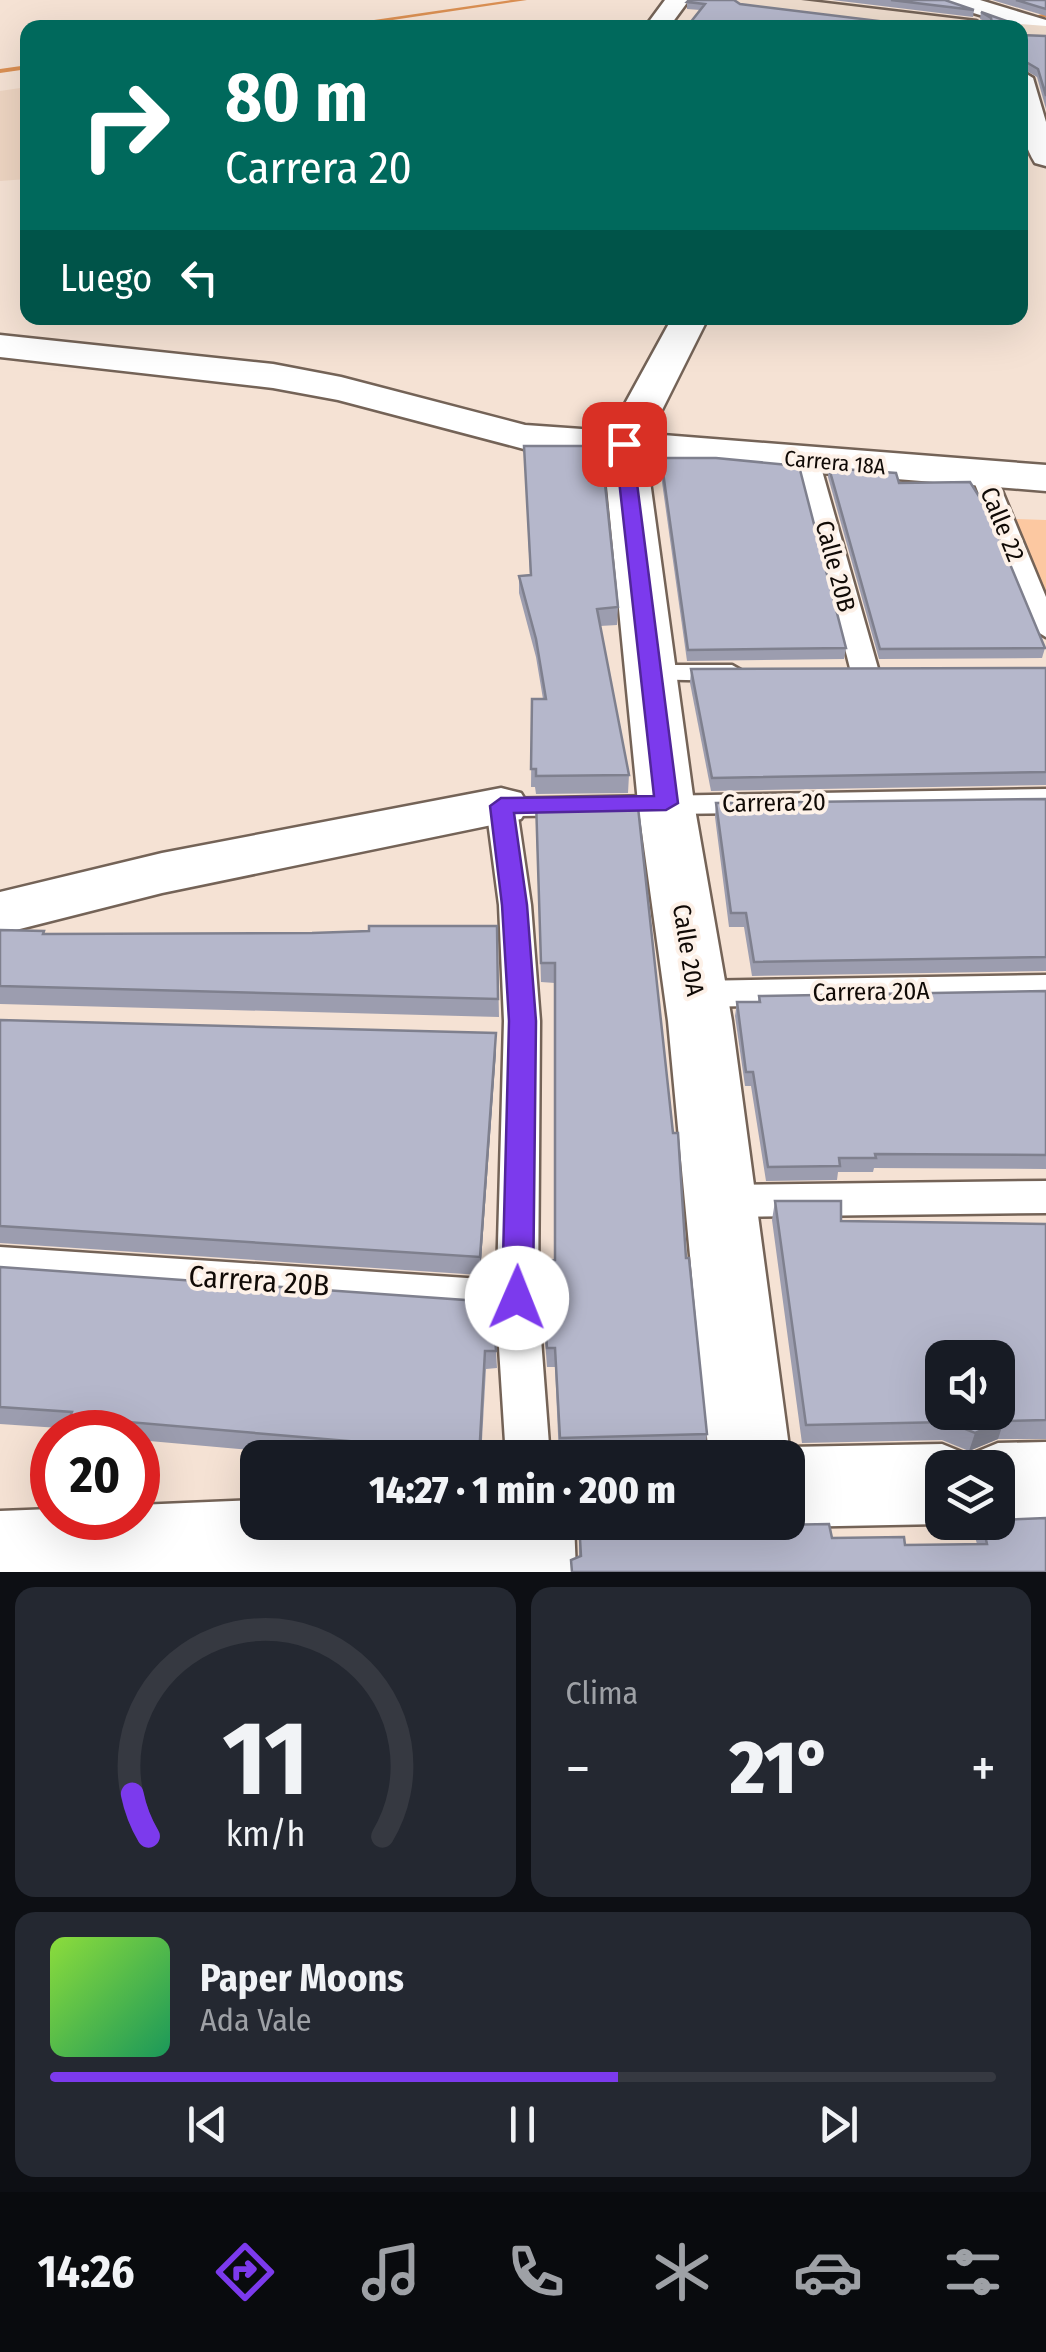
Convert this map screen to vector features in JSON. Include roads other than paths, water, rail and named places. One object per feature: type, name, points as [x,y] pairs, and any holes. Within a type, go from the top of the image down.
[{"type":"street","points":[[662,20],[678,0]]},
{"type":"street","points":[[740,0],[916,20]]},
{"type":"street","points":[[955,0],[1013,20]]},
{"type":"street","points":[[1028,118],[1046,156]]},
{"type":"street","points":[[624,444],[686,325]]},
{"type":"street","name":"Carrera 18A","points":[[0,346],[273,376],[341,389],[524,437],[1046,478]]},
{"type":"street","name":"Calle 20A","points":[[624,444],[666,803],[696,994],[722,1201],[748,1440]]},
{"type":"street","points":[[0,914],[162,873],[501,806]]},
{"type":"street","points":[[1015,1483],[1046,1482]]},
{"type":"street","points":[[805,1487],[925,1484]]},
{"type":"street","points":[[0,1554],[319,1540]]},
{"type":"street","points":[[532,1540],[533,1572]]},
{"type":"lane","name":"Calle 20B","points":[[808,460],[855,672],[901,672]]},
{"type":"lane","name":"Calle 22","points":[[983,474],[1046,629]]},
{"type":"lane","points":[[650,674],[767,672]]},
{"type":"lane","name":"Carrera 20","points":[[501,806],[1046,800]]},
{"type":"lane","points":[[501,806],[515,905],[521,1035],[517,1298],[527,1440]]},
{"type":"lane","name":"Carrera 20A","points":[[696,994],[1046,988]]},
{"type":"lane","points":[[482,1034],[521,1035]]},
{"type":"lane","points":[[722,1201],[1046,1196]]},
{"type":"lane","name":"Carrera 20B","points":[[0,1264],[517,1298]]},
{"type":"waterway","points":[[380,20],[524,0]]},
{"type":"waterway","points":[[1030,18],[1046,15]]},
{"type":"waterway","points":[[0,71],[20,68]]}]
